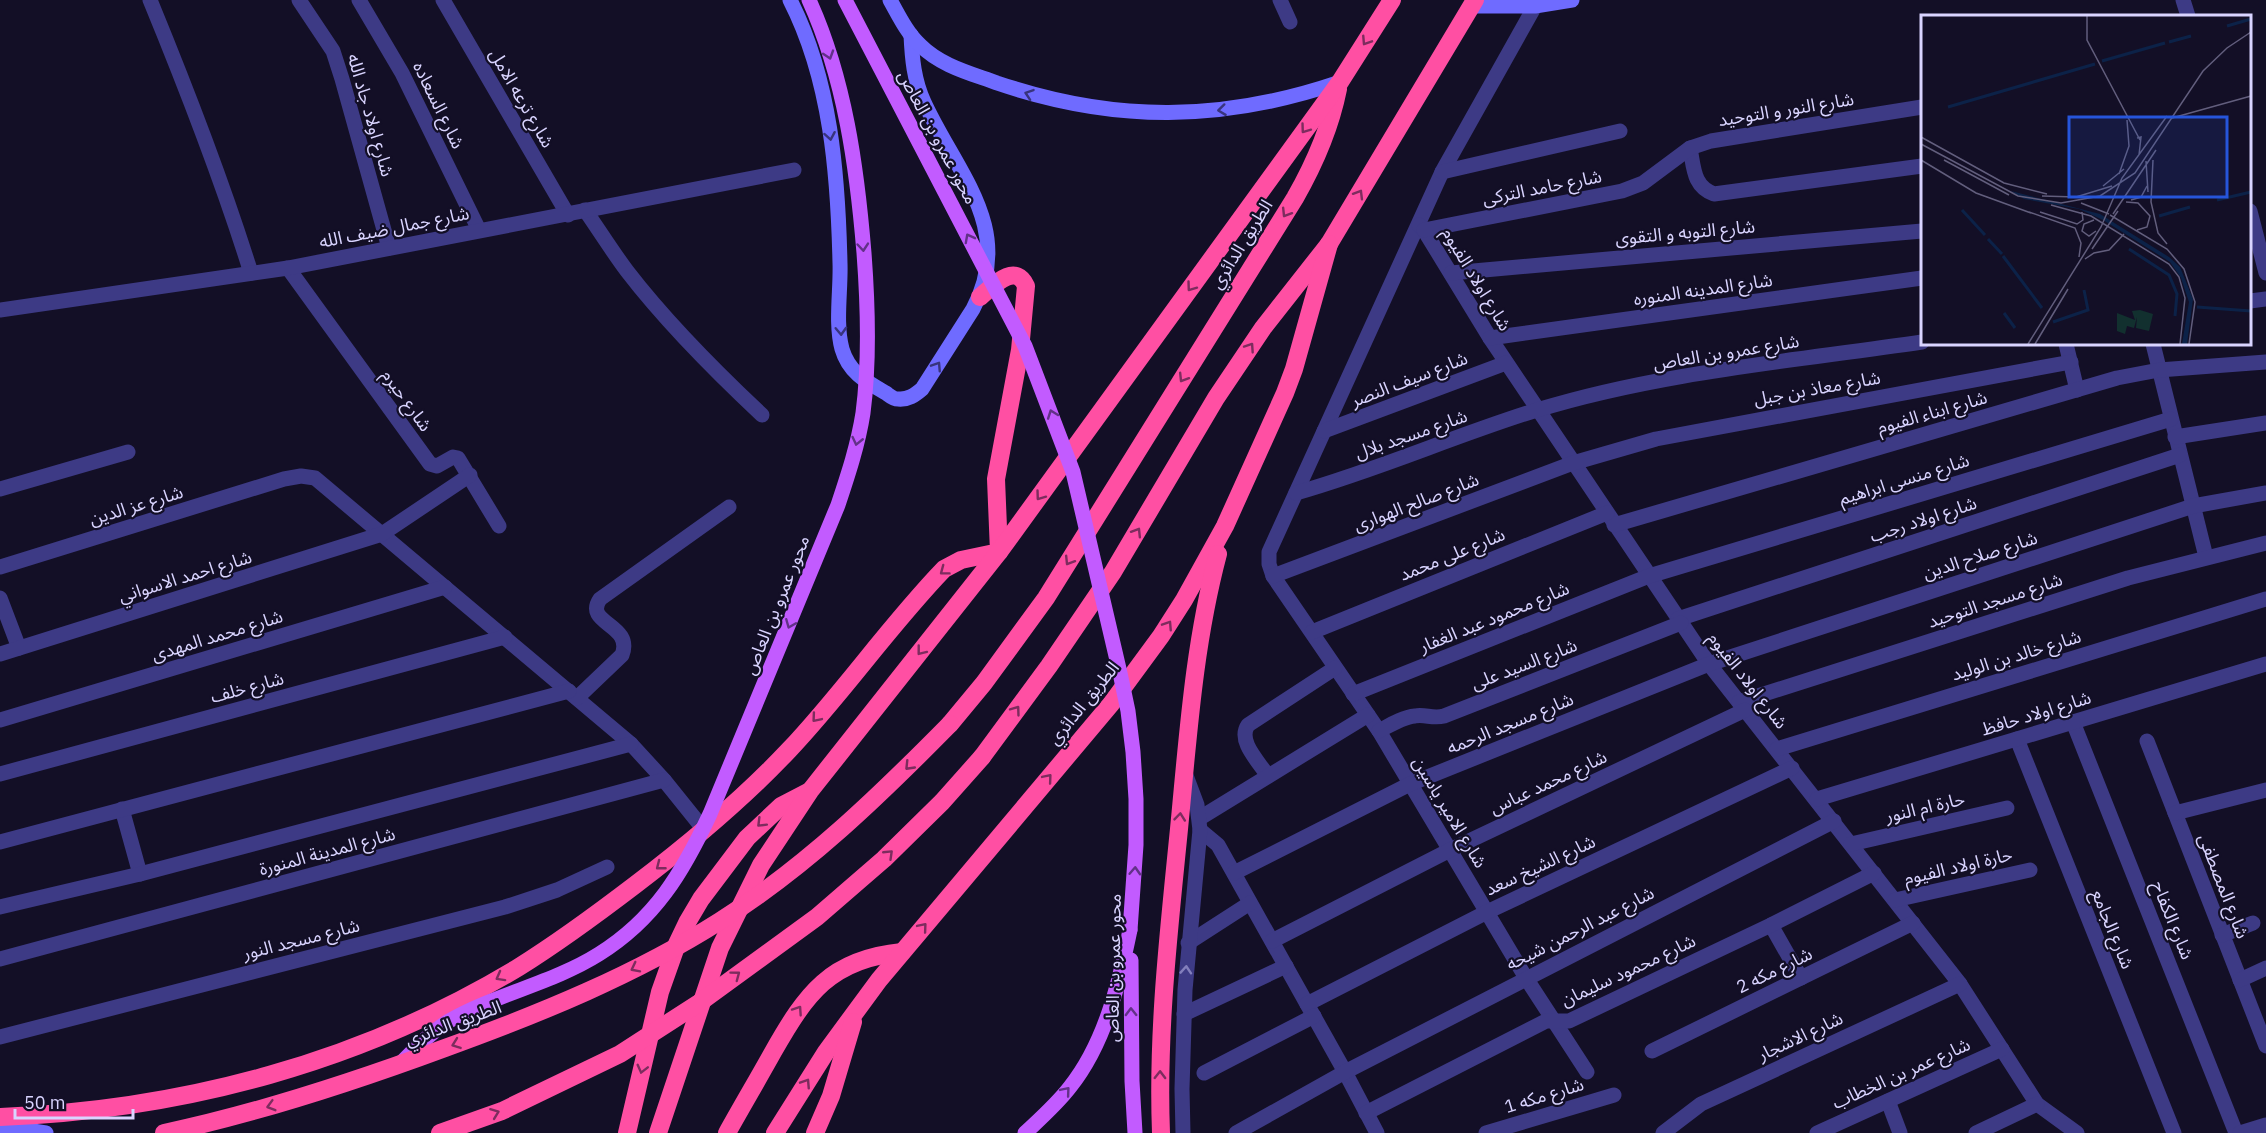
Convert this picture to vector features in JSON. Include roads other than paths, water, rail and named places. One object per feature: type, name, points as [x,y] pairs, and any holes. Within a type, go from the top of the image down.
[{"type":"highway","name":"الطريق الدائري","points":[[658,1133],[720,948],[761,865],[810,791],[999,552],[1340,82],[1392,0]]},
{"type":"highway","name":"الطريق الدائري","points":[[440,1133],[502,1111],[620,1054],[699,1003],[817,917],[884,860],[942,802],[982,758],[1049,666],[1113,572],[1216,398],[1263,328],[1329,244],[1473,3]]},
{"type":"highway","name":"الطريق الدائري","points":[[164,1133],[261,1108],[399,1065],[514,1023],[608,981],[720,921],[785,876],[845,826],[950,724],[984,684],[1046,598],[1311,171],[1324,142],[1340,82]]},
{"type":"highway","name":"الطريق الدائري","points":[[775,1133],[826,1052],[857,1009],[1137,670],[1184,600],[1225,526],[1294,369],[1329,244]]},
{"type":"highway","points":[[0,1117],[79,1113],[156,1102],[232,1086],[307,1065],[380,1038],[450,1005],[518,968],[583,925],[705,831],[789,750],[944,569],[961,560],[999,552],[996,479],[1020,350],[1026,286],[1023,280],[1011,275],[1004,277],[980,297]]},
{"type":"highway","points":[[1161,1133],[1164,981],[1184,772],[1197,651],[1209,588],[1225,526]]},
{"type":"highway","points":[[627,1133],[660,992],[688,921],[747,838],[781,806],[810,791]]},
{"type":"highway","points":[[727,1133],[796,1012],[816,988],[856,963],[871,957],[902,952]]},
{"type":"highway","points":[[814,1133],[831,1096],[857,1009]]},
{"type":"main road","name":"محور عمرو بن العاص","points":[[399,1065],[448,1022],[597,956],[636,926],[668,891],[694,850],[710,814],[838,505],[849,471],[862,413],[867,341],[866,282],[857,188],[844,110],[834,72],[809,0]]},
{"type":"main road","name":"محور عمرو بن العاص","points":[[845,0],[1025,346],[1073,472],[1120,673],[1132,742],[1136,822],[1130,930],[1135,1133]]},
{"type":"main road","points":[[1025,1133],[1055,1105],[1085,1066],[1100,1034],[1120,979],[1130,930]]},
{"type":"street","points":[[150,0],[204,135],[231,208],[251,273]]},
{"type":"street","name":"شارع اولاد جاد الله","points":[[299,0],[321,31],[336,60],[389,248]]},
{"type":"street","name":"شارع السعاده","points":[[359,0],[402,73],[479,230]]},
{"type":"street","name":"شارع ترعه الامل","points":[[443,0],[568,215]]},
{"type":"street","points":[[790,0],[817,73],[835,160],[840,244],[840,338],[843,351],[848,363],[866,383],[894,399],[912,397],[922,388],[980,297],[987,271],[989,243],[978,204],[923,101],[912,57],[911,35]]},
{"type":"street","points":[[890,0],[911,35],[931,54],[955,68],[1038,97],[1107,110],[1175,114],[1231,109],[1275,101],[1340,82]]},
{"type":"street","points":[[1280,0],[1290,22]]},
{"type":"street","points":[[1473,3],[1535,6],[1572,0]]},
{"type":"street","points":[[2183,0],[2188,15]]},
{"type":"street","points":[[1273,576],[1269,564],[1269,552],[1421,227],[1442,172],[1535,6]]},
{"type":"street","name":"شارع النور و التوحيد","points":[[1663,169],[1690,148],[1711,141],[1921,107]]},
{"type":"street","points":[[1442,172],[1620,131]]},
{"type":"street","points":[[1690,148],[1698,183],[1705,190],[1714,194],[1921,166]]},
{"type":"street","name":"شارع حامد التركى","points":[[1421,227],[1622,191],[1643,183],[1663,169]]},
{"type":"street","name":"شارع جمال ضيف الله","points":[[0,310],[288,268],[794,170]]},
{"type":"street","points":[[585,210],[626,271],[707,362],[762,415]]},
{"type":"street","points":[[2256,218],[2255,246],[2266,273]]},
{"type":"street","name":"شارع اولاد الفيوم","points":[[1421,227],[1506,363],[1708,664],[1817,799],[1960,984],[2037,1104],[2077,1133]]},
{"type":"street","name":"شارع التوبه و التقوى","points":[[1451,273],[1921,231]]},
{"type":"street","name":"شارع حيرم","points":[[288,268],[430,464],[437,466],[456,457],[460,459],[499,526]]},
{"type":"street","name":"شارع المدينه المنوره","points":[[1490,338],[1921,278]]},
{"type":"street","points":[[2251,301],[2266,299]]},
{"type":"street","name":"شارع عمرو بن العاص","points":[[1538,410],[1620,389],[1707,372],[1921,342]]},
{"type":"street","points":[[2066,345],[2077,390]]},
{"type":"street","points":[[2153,345],[2206,557]]},
{"type":"street","name":"شارع معاذ بن جبل","points":[[1573,463],[1656,439],[2070,362]]},
{"type":"street","name":"شارع ابناء الفيوم","points":[[1610,519],[2117,378],[2159,370],[2266,362]]},
{"type":"street","name":"شارع سيف النصر","points":[[1324,431],[1506,363]]},
{"type":"street","name":"شارع مسجد بلال","points":[[1296,493],[1538,410]]},
{"type":"street","name":"شارع منسى ابراهيم","points":[[1649,576],[2171,419]]},
{"type":"street","points":[[2175,437],[2266,423]]},
{"type":"street","points":[[0,489],[128,452]]},
{"type":"street","name":"شارع اولاد رجب","points":[[1680,621],[2180,455]]},
{"type":"street","name":"شارع صالح الهوارى","points":[[1273,576],[1573,463]]},
{"type":"street","name":"شارع احمد الاسواني","points":[[0,654],[382,534],[471,475]]},
{"type":"street","name":"شارع عز الدين","points":[[0,567],[284,479],[301,476],[315,478],[631,744],[664,780],[705,831]]},
{"type":"street","name":"شارع صلاح الدين","points":[[1708,664],[2193,506],[2266,493]]},
{"type":"street","points":[[0,842],[573,695],[622,655],[624,650],[620,633],[598,615],[596,608],[600,599],[729,507]]},
{"type":"street","name":"شارع على محمد","points":[[1312,632],[1610,519]]},
{"type":"street","name":"شارع مسجد التوحيد","points":[[1742,706],[2128,578],[2266,543]]},
{"type":"street","name":"شارع الامير ياسين","points":[[1273,576],[1379,730],[1526,978],[1587,1072]]},
{"type":"street","name":"شارع محمود عبد الغفار","points":[[1353,694],[1649,576]]},
{"type":"street","name":"شارع محمد المهدى","points":[[0,720],[445,587]]},
{"type":"street","points":[[0,598],[19,648]]},
{"type":"street","name":"شارع خالد بن الوليد","points":[[1777,749],[2266,599]]},
{"type":"street","name":"شارع السيد على","points":[[1379,730],[1409,717],[1444,716],[1680,621]]},
{"type":"street","name":"شارع خلف","points":[[0,774],[505,638]]},
{"type":"street","name":"شارع اولاد حافظ","points":[[1817,799],[2266,663]]},
{"type":"street","name":"شارع مسجد الرحمه","points":[[1234,873],[1410,784],[1708,664]]},
{"type":"street","points":[[1268,776],[1245,741],[1245,728],[1335,668]]},
{"type":"street","name":"شارع محمد عباس","points":[[1272,941],[1742,706]]},
{"type":"street","points":[[1200,824],[1268,776],[1368,715]]},
{"type":"street","name":"شارع الكفاح","points":[[2073,722],[2238,1133]]},
{"type":"street","name":"شارع الجامع","points":[[2017,739],[2174,1133]]},
{"type":"street","name":"شارع المصطفى","points":[[2147,741],[2266,1046]]},
{"type":"street","points":[[0,907],[140,874],[631,744]]},
{"type":"street","name":"شارع الشيخ سعد","points":[[1311,1010],[1487,912],[1792,768]]},
{"type":"street","points":[[1183,1133],[1184,1014],[1188,943],[1200,824],[1184,772]]},
{"type":"street","name":"شارع المدينة المنورة","points":[[0,959],[664,780]]},
{"type":"street","points":[[2175,813],[2266,790]]},
{"type":"street","name":"حارة ام النور","points":[[1851,844],[2007,808]]},
{"type":"street","points":[[122,809],[140,874]]},
{"type":"street","name":"شارع عبد الرحمن شيحه","points":[[1345,1072],[1833,821]]},
{"type":"street","points":[[1200,824],[1215,841],[1234,873],[1377,1133]]},
{"type":"street","name":"شارع مسجد النور","points":[[0,1037],[514,904],[557,890],[607,867]]},
{"type":"street","name":"حارة اولاد الفيوم","points":[[1895,900],[2030,870]]},
{"type":"street","name":"شارع محمود سليمان","points":[[1366,1113],[1546,1021],[1569,1021],[1771,925],[1874,873]]},
{"type":"street","points":[[1188,943],[1250,903]]},
{"type":"street","name":"شارع مكه 2","points":[[1652,1051],[1913,923]]},
{"type":"street","points":[[2222,934],[2253,923]]},
{"type":"street","points":[[1771,925],[1800,978]]},
{"type":"street","points":[[1184,1014],[1286,966]]},
{"type":"street","points":[[2240,980],[2266,968]]},
{"type":"street","name":"شارع الاشجار","points":[[1663,1133],[1701,1104],[1960,984]]},
{"type":"street","points":[[1204,1073],[1311,1010]]},
{"type":"street","name":"شارع عمر بن الخطاب","points":[[1817,1133],[2002,1049]]},
{"type":"street","points":[[1236,1133],[1345,1072]]},
{"type":"street","name":"شارع مكه 1","points":[[1486,1133],[1614,1095]]},
{"type":"street","points":[[1888,1101],[1900,1133]]},
{"type":"street","points":[[1976,1133],[2037,1104]]},
{"type":"street","points":[[2238,1133],[2266,1125]]},
{"type":"street","points":[[0,1126],[46,1133]]}]
